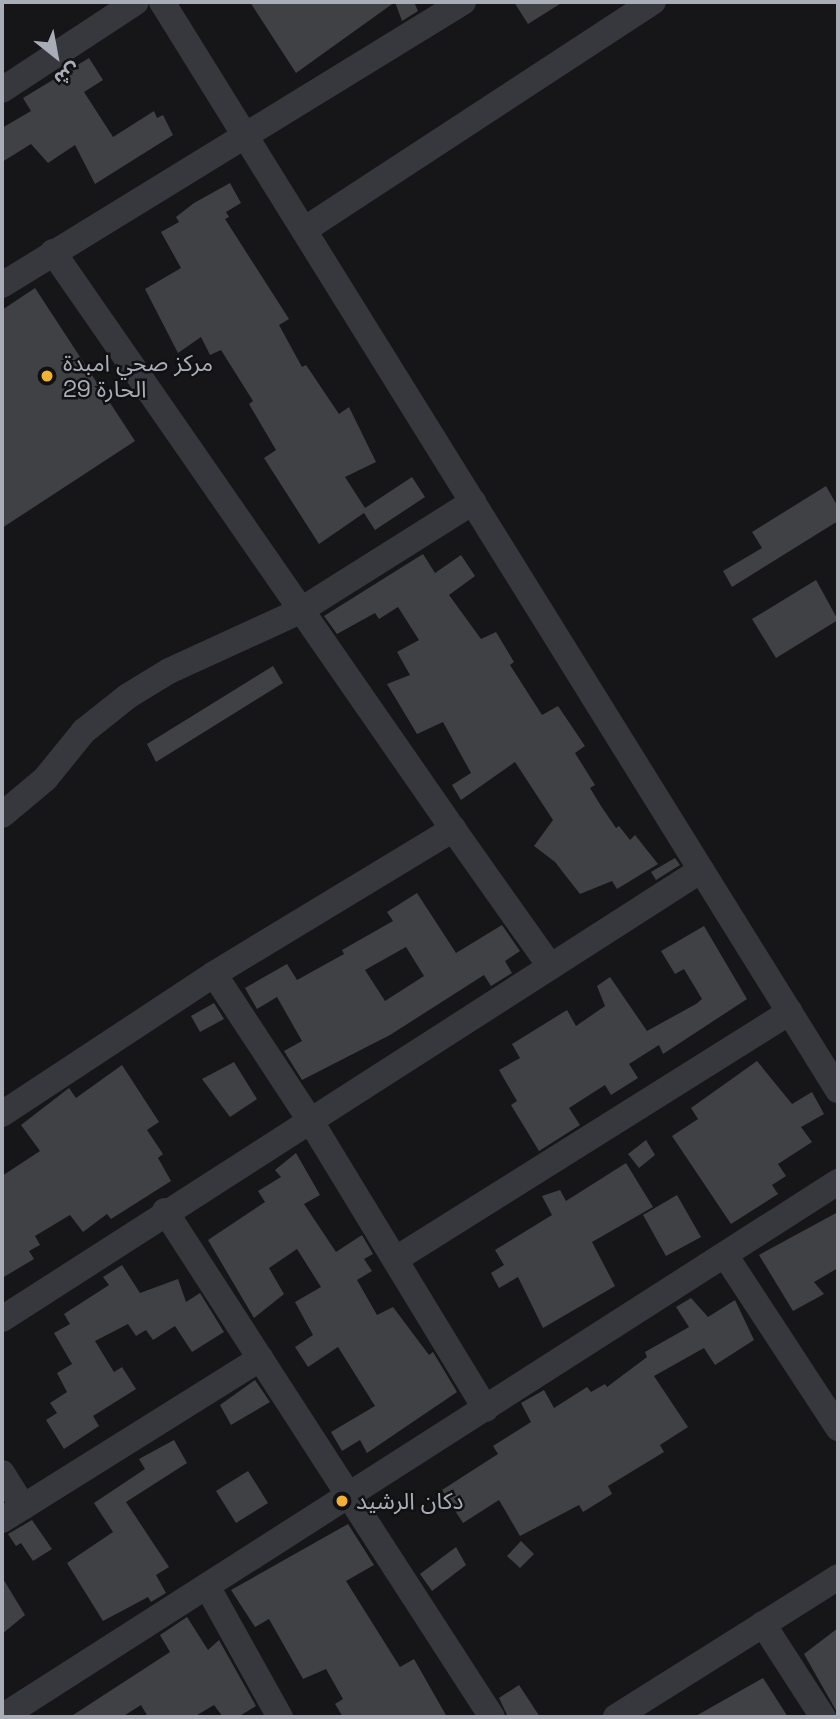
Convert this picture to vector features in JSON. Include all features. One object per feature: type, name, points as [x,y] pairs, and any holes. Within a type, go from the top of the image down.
[{"type":"street","points":[[2,90],[136,2]]},
{"type":"street","points":[[162,2],[838,1090]]},
{"type":"street","points":[[2,285],[463,2]]},
{"type":"street","points":[[304,230],[653,2]]},
{"type":"street","points":[[53,252],[298,612],[550,966]]},
{"type":"street","points":[[2,815],[45,779],[84,731],[128,696],[169,671],[298,612],[473,502]]},
{"type":"street","points":[[2,1114],[214,974],[453,829]]},
{"type":"street","points":[[2,1319],[165,1211],[701,870]]},
{"type":"street","points":[[214,974],[310,1120],[486,1409]]},
{"type":"street","points":[[396,1259],[790,1012]]},
{"type":"street","points":[[2,1717],[838,1182]]},
{"type":"street","points":[[165,1211],[492,1717]]},
{"type":"street","points":[[725,1255],[838,1428]]},
{"type":"street","points":[[2,1473],[12,1514],[261,1358]]},
{"type":"street","points":[[616,1717],[838,1577]]},
{"type":"street","points":[[207,1587],[280,1717]]},
{"type":"street","points":[[763,1624],[823,1717]]},
{"type":"building","points":[[250,2],[395,2],[296,73]]},
{"type":"building","points":[[395,2],[414,2],[418,11],[402,21]]},
{"type":"building","points":[[514,2],[563,2],[528,24]]},
{"type":"building","points":[[89,58],[103,80],[84,92],[113,137],[154,111],[157,118],[163,115],[173,135],[95,184],[75,145],[48,163],[31,144],[2,162],[2,128],[31,111],[23,98]]},
{"type":"building","points":[[230,183],[241,203],[226,212],[229,217],[225,219],[289,319],[279,325],[302,367],[306,365],[339,414],[349,407],[376,462],[345,477],[365,508],[412,477],[425,497],[375,530],[364,513],[319,544],[264,458],[276,450],[249,404],[253,401],[221,350],[210,355],[201,337],[178,353],[145,289],[181,268],[161,232],[179,222],[176,217],[194,203]]},
{"type":"building","name":"مركز صحي امبدة الحارة 29","points":[[35,288],[135,441],[2,528],[2,310]]},
{"type":"building","points":[[826,486],[838,507],[838,521],[732,587],[723,571],[762,548],[752,532]]},
{"type":"building","points":[[423,554],[435,573],[461,555],[475,576],[449,595],[481,639],[496,632],[514,662],[510,665],[542,715],[558,706],[585,746],[575,753],[595,785],[590,788],[601,806],[616,828],[619,826],[630,840],[635,835],[658,864],[617,889],[612,881],[580,894],[555,862],[534,846],[553,820],[515,762],[461,800],[452,785],[471,773],[443,722],[417,734],[387,684],[410,675],[397,652],[419,640],[398,607],[379,619],[375,613],[337,634],[324,616]]},
{"type":"building","points":[[816,580],[838,620],[776,658],[752,619]]},
{"type":"building","points":[[273,666],[283,683],[156,762],[147,744]]},
{"type":"building","points":[[675,858],[680,865],[656,880],[651,872]]},
{"type":"building","points":[[417,893],[456,953],[502,925],[520,951],[505,961],[512,973],[491,986],[484,975],[390,1035],[302,1080],[284,1051],[302,1041],[277,997],[257,1009],[245,988],[287,964],[297,980],[344,954],[342,950],[393,921],[387,912]],"holes":[[[406,947],[424,976],[385,1001],[365,970]]]},
{"type":"building","points":[[704,926],[747,999],[663,1054],[659,1045],[629,1064],[638,1078],[611,1095],[605,1085],[569,1108],[580,1125],[539,1151],[511,1105],[517,1101],[499,1070],[520,1058],[512,1044],[567,1010],[576,1026],[605,1006],[597,986],[610,977],[647,1031],[696,1004],[702,999],[684,969],[675,974],[661,951]]},
{"type":"building","points":[[214,1003],[224,1019],[200,1032],[191,1016]]},
{"type":"building","points":[[757,1061],[792,1104],[812,1092],[824,1114],[801,1127],[812,1142],[778,1164],[786,1176],[772,1185],[778,1194],[731,1224],[672,1136],[698,1119],[691,1108]]},
{"type":"building","points":[[234,1062],[257,1099],[230,1117],[202,1079]]},
{"type":"building","points":[[122,1065],[159,1122],[147,1130],[163,1154],[158,1158],[171,1181],[111,1219],[107,1214],[83,1232],[70,1215],[35,1236],[40,1245],[29,1251],[34,1259],[2,1278],[2,1176],[40,1151],[21,1125],[69,1088],[76,1098]]},
{"type":"building","points":[[646,1140],[655,1155],[639,1168],[628,1154]]},
{"type":"building","points":[[296,1153],[320,1195],[304,1204],[336,1252],[362,1235],[373,1254],[364,1259],[372,1271],[357,1280],[377,1315],[393,1307],[429,1355],[433,1352],[457,1392],[367,1453],[360,1440],[342,1451],[331,1432],[375,1406],[338,1347],[308,1367],[295,1347],[313,1335],[295,1302],[321,1287],[297,1249],[269,1268],[284,1294],[254,1318],[208,1240],[265,1202],[258,1191],[281,1177],[275,1170]]},
{"type":"building","points":[[626,1163],[653,1207],[592,1242],[615,1286],[543,1328],[518,1277],[499,1288],[491,1273],[504,1265],[495,1250],[552,1215],[542,1196],[560,1190],[566,1201]]},
{"type":"building","points":[[677,1195],[701,1237],[666,1256],[643,1215]]},
{"type":"building","points":[[838,1212],[838,1268],[814,1282],[824,1294],[793,1311],[759,1255]]},
{"type":"building","points":[[122,1265],[140,1293],[178,1279],[186,1302],[200,1293],[224,1332],[192,1352],[175,1326],[153,1340],[146,1330],[136,1336],[128,1324],[95,1341],[114,1372],[122,1367],[136,1389],[93,1416],[99,1426],[64,1449],[46,1420],[57,1413],[50,1403],[67,1392],[57,1373],[72,1364],[54,1333],[70,1324],[64,1314],[109,1285],[103,1277]]},
{"type":"building","points":[[691,1298],[708,1317],[735,1300],[754,1340],[715,1365],[704,1348],[654,1376],[688,1427],[660,1445],[664,1452],[608,1486],[612,1494],[583,1512],[579,1505],[520,1536],[499,1500],[463,1523],[442,1490],[498,1454],[493,1446],[531,1422],[521,1403],[544,1390],[554,1408],[587,1387],[591,1392],[605,1384],[607,1387],[647,1357],[645,1352],[689,1327],[676,1307]]},
{"type":"building","points":[[255,1380],[270,1402],[231,1425],[220,1405]]},
{"type":"building","points":[[174,1440],[187,1463],[126,1502],[169,1567],[156,1575],[166,1593],[151,1602],[148,1597],[103,1621],[67,1563],[113,1532],[94,1503],[145,1469],[139,1459]]},
{"type":"building","points":[[248,1471],[268,1503],[236,1523],[216,1491]]},
{"type":"building","points":[[32,1520],[52,1549],[33,1561],[21,1543],[16,1546],[8,1534]]},
{"type":"building","points":[[348,1524],[374,1565],[346,1581],[400,1667],[414,1659],[447,1717],[343,1717],[335,1704],[343,1699],[326,1669],[303,1679],[269,1619],[255,1627],[231,1590]]},
{"type":"building","points":[[521,1541],[534,1554],[520,1568],[507,1556]]},
{"type":"building","points":[[456,1547],[466,1565],[432,1591],[420,1574]]},
{"type":"building","points":[[2,1577],[25,1615],[2,1634]]},
{"type":"building","points":[[187,1617],[208,1650],[219,1640],[256,1706],[238,1717],[223,1717],[214,1705],[194,1717],[148,1717],[141,1705],[122,1717],[70,1717],[170,1652],[160,1635]]},
{"type":"building","points":[[838,1628],[838,1714],[804,1654]]},
{"type":"building","points":[[763,1678],[788,1717],[694,1717]]},
{"type":"building","points":[[519,1685],[540,1717],[508,1717],[499,1698]]},
{"type":"place","name":"مركز صحي امبدة الحارة 29","points":[[47,376]]},
{"type":"place","name":"دكان الرشيد","points":[[342,1501]]}]
